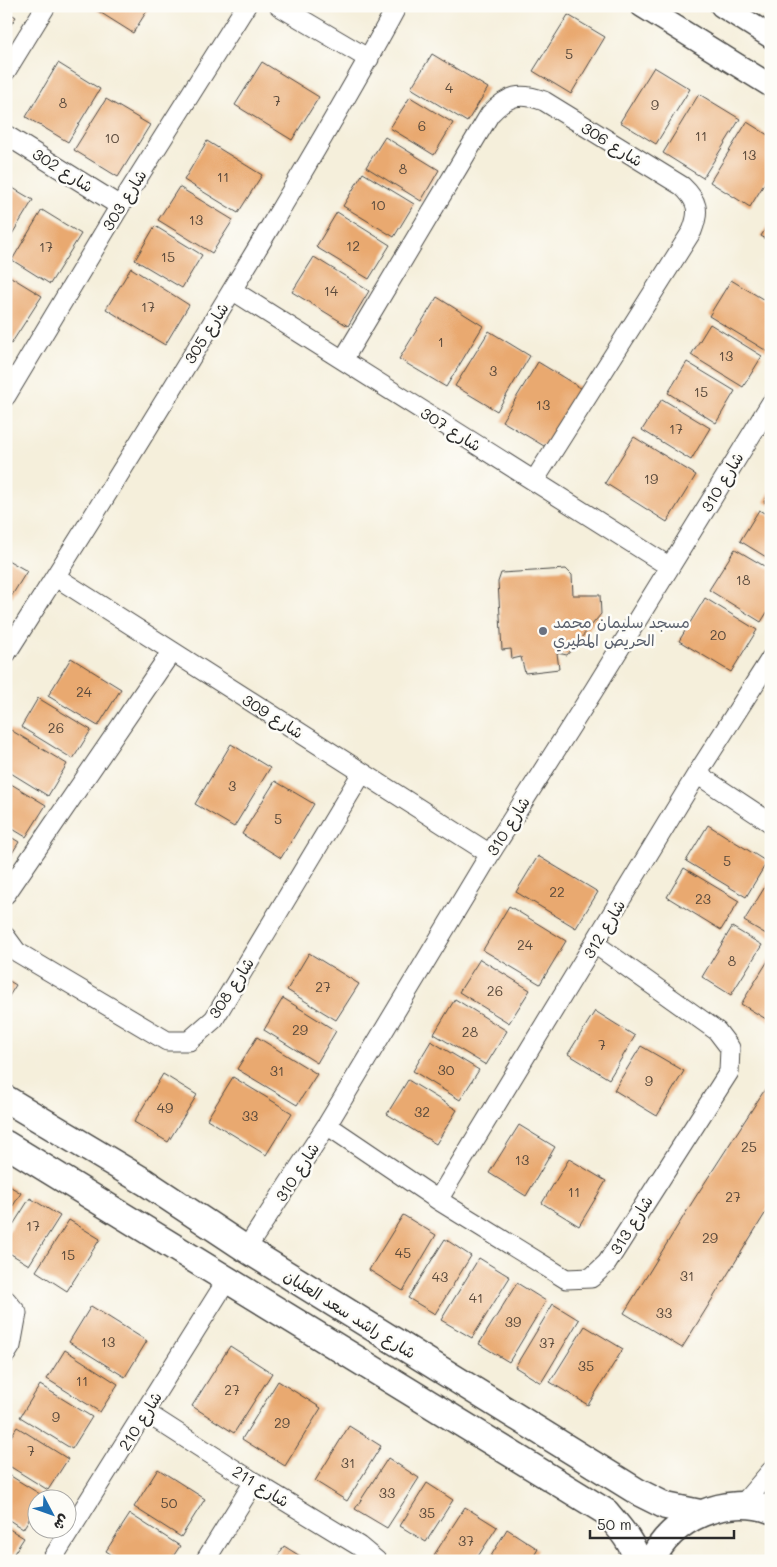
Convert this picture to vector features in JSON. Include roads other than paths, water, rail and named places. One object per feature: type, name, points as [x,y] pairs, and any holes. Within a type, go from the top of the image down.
[{"type":"main road","name":"شارع راشد سعد العلبان","points":[[6,1099],[145,1182],[246,1249],[638,1492],[666,1506],[700,1513]]},
{"type":"main road","points":[[6,1144],[606,1512],[622,1531],[636,1553],[637,1561]]},
{"type":"main road","points":[[125,1216],[132,1211],[141,1198],[145,1182]]},
{"type":"main road","points":[[652,1561],[672,1532],[700,1513],[721,1506],[742,1504],[764,1507],[771,1510]]},
{"type":"street","points":[[6,71],[46,6]]},
{"type":"street","name":"شارع 303","points":[[6,396],[12,374],[246,6]]},
{"type":"street","points":[[279,6],[369,59]]},
{"type":"street","name":"شارع 305","points":[[6,654],[56,577],[232,290],[369,59],[397,6]]},
{"type":"street","points":[[642,6],[771,86]]},
{"type":"street","points":[[722,6],[771,37]]},
{"type":"street","name":"شارع 306","points":[[343,360],[490,114],[501,103],[514,96],[530,96],[544,101],[682,186],[691,195],[696,206],[697,219],[692,231],[534,481]]},
{"type":"street","name":"شارع 302","points":[[6,135],[120,206]]},
{"type":"street","name":"شارع 307","points":[[232,290],[670,567]]},
{"type":"street","name":"شارع 310","points":[[246,1249],[328,1125],[490,854],[771,403]]},
{"type":"street","name":"شارع 309","points":[[56,577],[490,854]]},
{"type":"street","points":[[6,894],[172,651]]},
{"type":"street","name":"شارع 312","points":[[438,1200],[697,774],[771,658]]},
{"type":"street","name":"شارع 308","points":[[6,938],[17,952],[167,1041],[188,1040],[214,1019],[362,773]]},
{"type":"street","points":[[697,774],[771,823]]},
{"type":"street","name":"شارع 313","points":[[328,1125],[438,1200],[566,1279],[591,1278],[607,1263],[729,1072],[730,1048],[717,1031],[595,944]]},
{"type":"street","name":"شارع 210","points":[[51,1561],[227,1280]]},
{"type":"street","points":[[6,1300],[17,1313],[11,1346],[6,1354]]},
{"type":"street","name":"شارع 211","points":[[145,1412],[359,1546],[377,1561]]},
{"type":"street","points":[[742,1504],[771,1471]]},
{"type":"street","points":[[205,1561],[254,1482]]},
{"type":"place","name":"مسجد سليمان محمد الحريص المطيري","points":[[543,631]]}]
